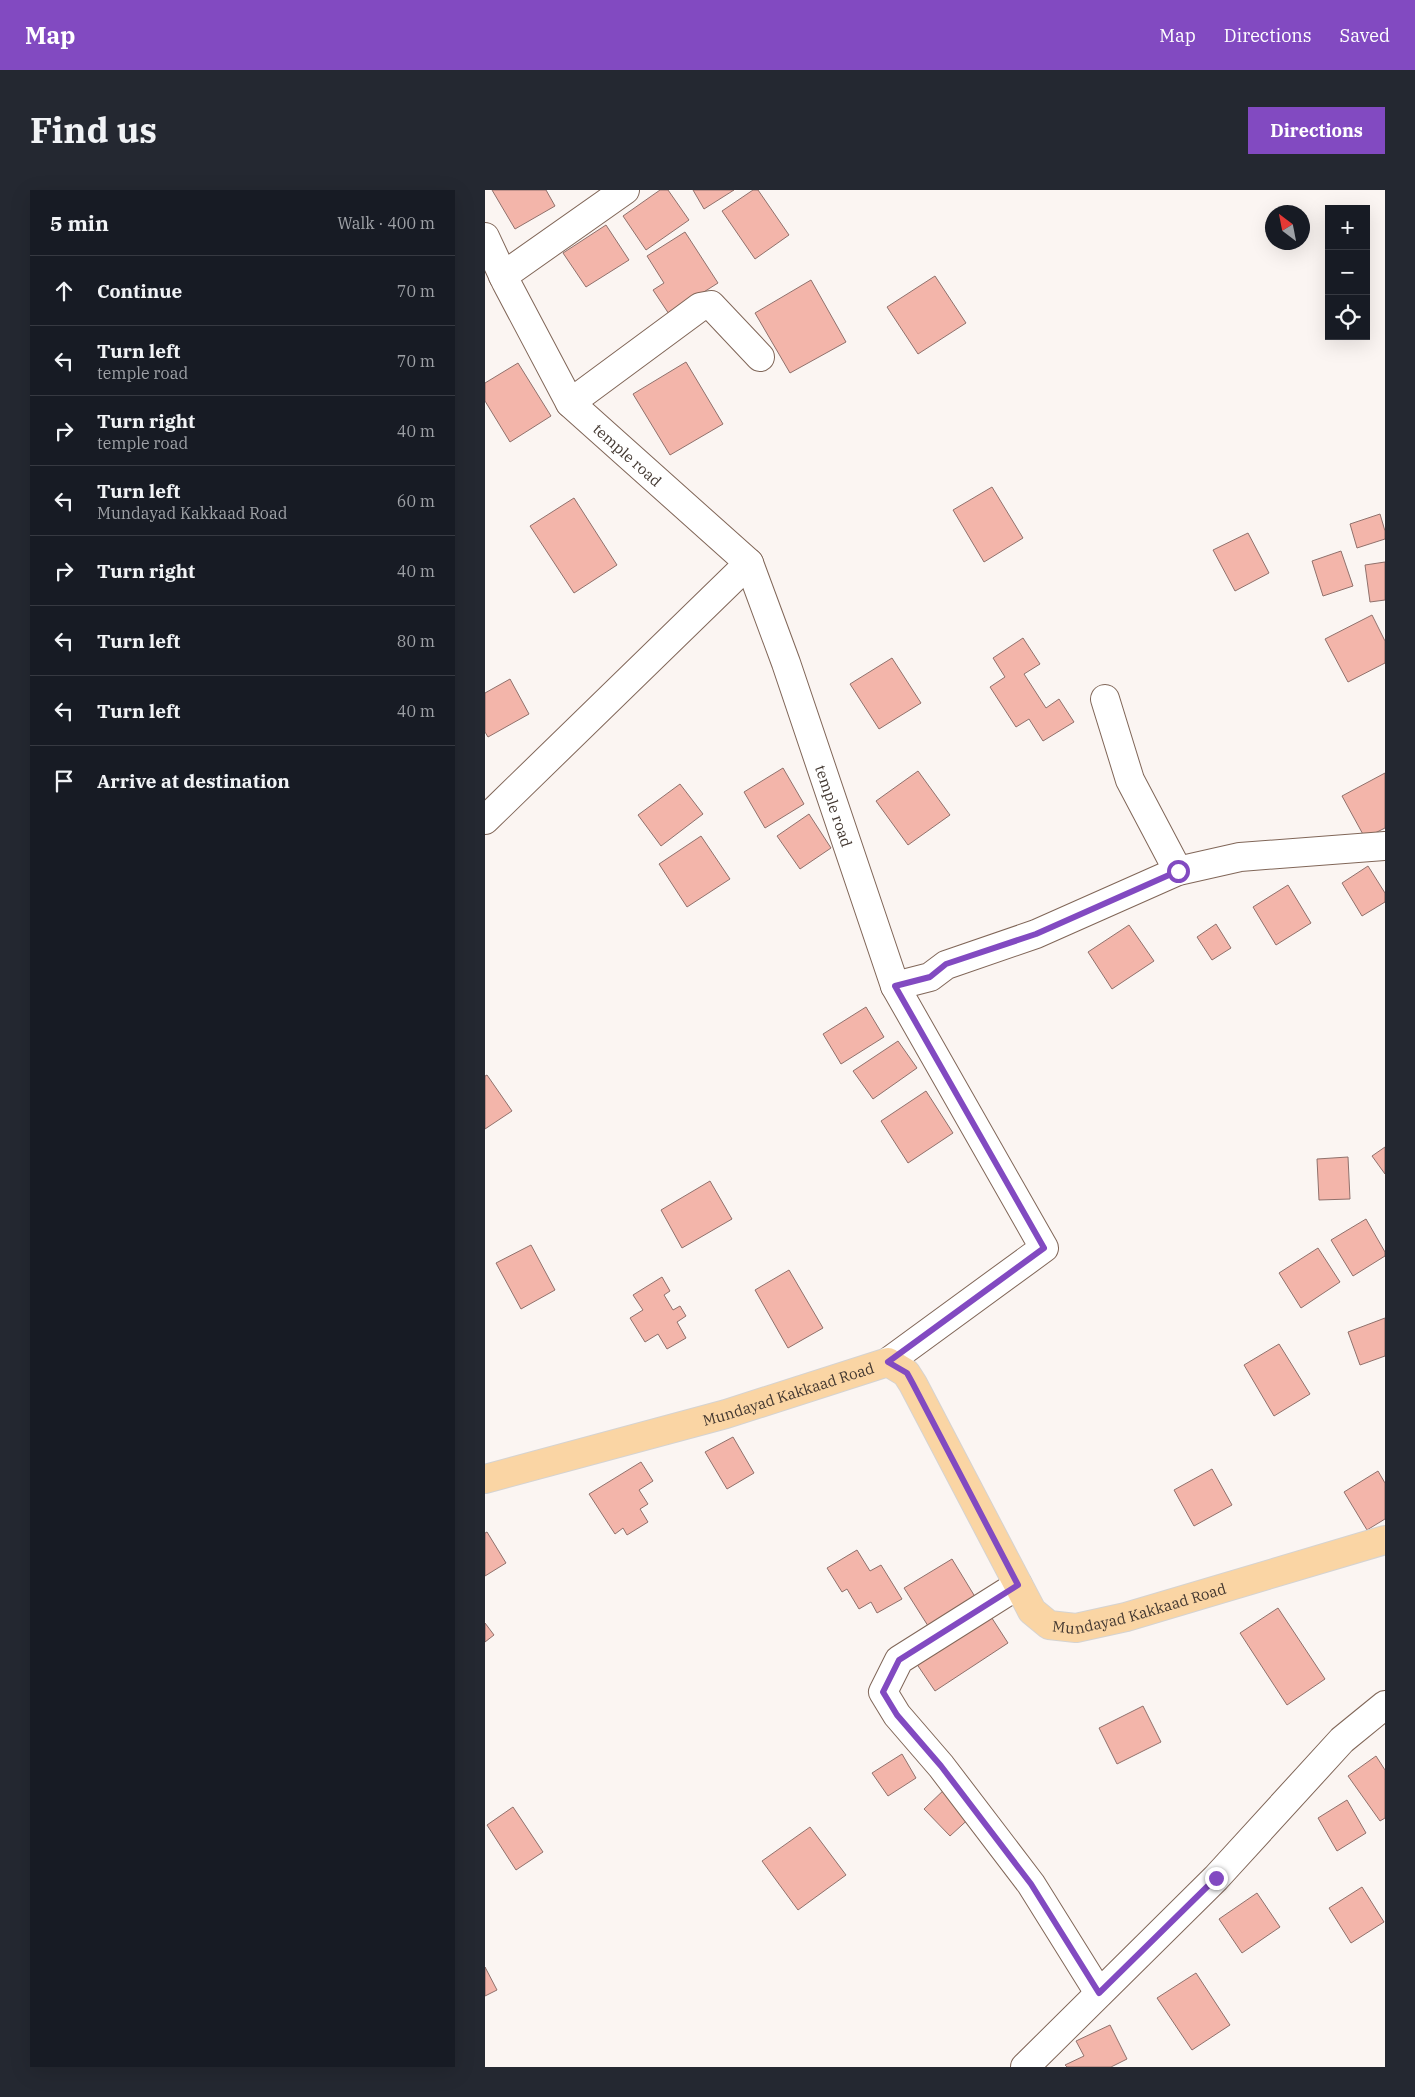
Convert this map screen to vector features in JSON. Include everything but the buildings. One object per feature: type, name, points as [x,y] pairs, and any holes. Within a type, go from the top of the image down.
[{"type":"main road","name":"Mundayad Kakkaad Road","points":[[485,1479],[726,1414],[888,1362],[907,1373],[1032,1611],[1049,1625],[1077,1628],[1135,1614],[1385,1540]]},
{"type":"street","points":[[503,276],[625,190]]},
{"type":"street","name":"temple road","points":[[485,237],[503,276],[570,403],[749,563],[786,663],[895,986],[1044,1248],[888,1362]]},
{"type":"street","points":[[570,403],[700,307],[711,306],[760,358]]},
{"type":"street","points":[[485,820],[749,563]]},
{"type":"street","points":[[1105,698],[1130,780],[1178,871]]},
{"type":"street","points":[[895,986],[930,977],[946,964],[1036,934],[1178,871],[1240,857],[1385,846]]},
{"type":"street","points":[[1018,1585],[899,1660],[883,1692],[897,1715],[941,1766],[1031,1884],[1099,1993]]},
{"type":"street","points":[[1025,2067],[1216,1878],[1342,1740],[1385,1705]]},
{"type":"route","points":[[1178,871],[1036,934],[946,964],[930,977],[895,986],[1044,1248],[888,1362],[907,1373],[1018,1585],[899,1660],[883,1692],[897,1715],[941,1766],[1031,1884],[1099,1993],[1216,1878]]}]
